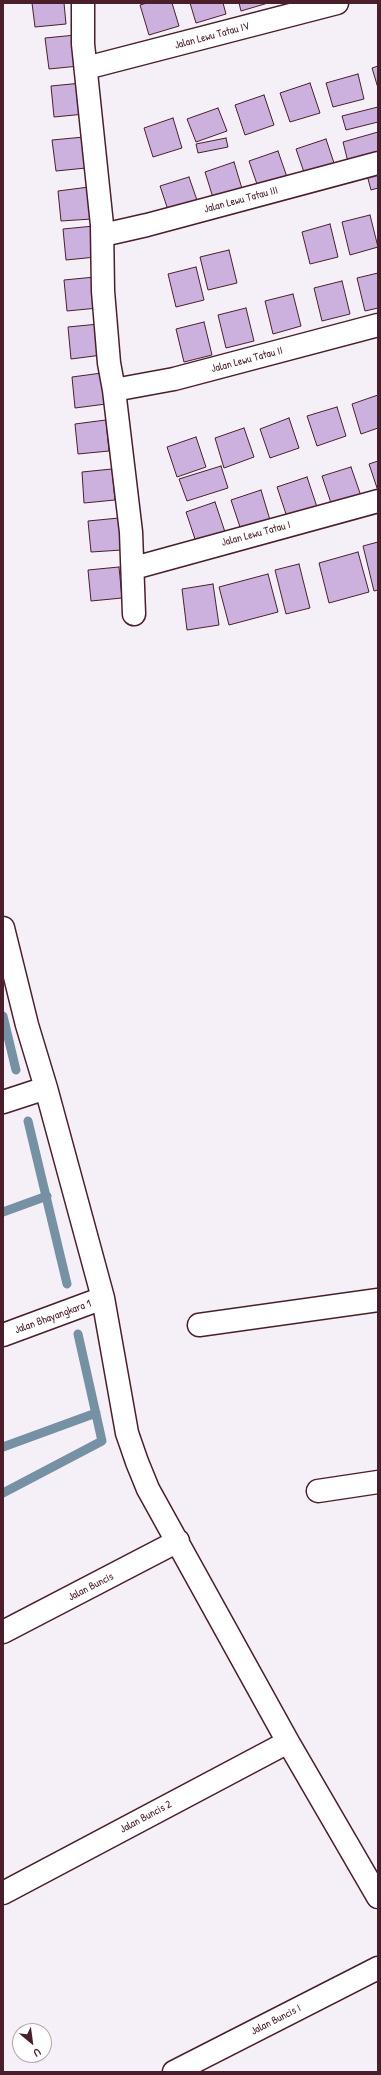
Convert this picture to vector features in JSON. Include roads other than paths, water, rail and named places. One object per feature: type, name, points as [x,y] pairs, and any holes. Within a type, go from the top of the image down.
[{"type":"street","points":[[83,3],[86,68],[103,235],[103,291],[109,363],[114,390],[134,568],[134,614]]},
{"type":"street","name":"Jalan Lewu Tatau IV","points":[[86,68],[337,3]]},
{"type":"street","name":"Jalan Lewu Tatau III","points":[[103,235],[147,225],[378,164]]},
{"type":"street","name":"Jalan Lewu Tatau II","points":[[114,390],[174,379],[378,325]]},
{"type":"street","name":"Jalan Lewu Tatau I","points":[[134,568],[378,500]]},
{"type":"street","points":[[3,928],[27,1025],[46,1088],[103,1298],[127,1433],[137,1462],[148,1488],[288,1742],[378,1897]]},
{"type":"street","points":[[3,1102],[46,1088]]},
{"type":"street","name":"Jalan Bhayangkara 1","points":[[3,1335],[103,1298]]},
{"type":"street","points":[[199,1325],[378,1300]]},
{"type":"street","points":[[318,1491],[378,1482]]},
{"type":"street","name":"Jalan Buncis","points":[[3,1632],[178,1541]]},
{"type":"street","name":"Jalan Buncis 2","points":[[3,1893],[288,1742]]},
{"type":"street","name":"Jalan Buncis I","points":[[174,2072],[378,1968]]},
{"type":"waterway","points":[[3,1016],[16,1070]]},
{"type":"waterway","points":[[28,1121],[67,1284]]},
{"type":"waterway","points":[[3,1212],[47,1196]]},
{"type":"waterway","points":[[3,1493],[102,1441],[78,1334]]},
{"type":"waterway","points":[[3,1447],[96,1413]]}]
